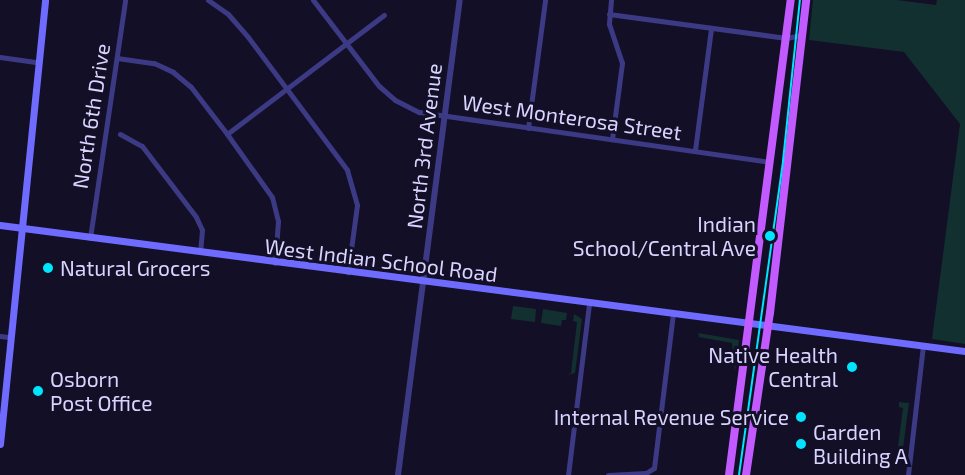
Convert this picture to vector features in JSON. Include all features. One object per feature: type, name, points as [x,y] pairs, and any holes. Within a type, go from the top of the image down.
[{"type":"main road","points":[[0,444],[36,62],[45,0]]},
{"type":"main road","points":[[729,475],[754,325],[770,162],[791,0]]},
{"type":"main road","points":[[746,475],[767,327],[806,0]]},
{"type":"main road","name":"West Indian School Road","points":[[0,225],[200,254],[965,351]]},
{"type":"street","name":"North 6th Drive","points":[[90,238],[124,0]]},
{"type":"street","points":[[208,0],[228,14],[338,156],[354,186],[357,205],[348,272]]},
{"type":"street","name":"West Monterosa Street","points":[[312,0],[394,100],[419,112],[770,162]]},
{"type":"street","name":"North 3rd Avenue","points":[[398,475],[460,0]]},
{"type":"street","points":[[528,128],[545,0]]},
{"type":"street","points":[[611,0],[609,14],[611,33],[621,63],[612,140]]},
{"type":"street","points":[[609,14],[786,38],[802,35]]},
{"type":"street","points":[[227,134],[384,15]]},
{"type":"street","points":[[695,150],[711,28]]},
{"type":"street","points":[[0,57],[36,62]]},
{"type":"street","points":[[117,58],[154,63],[174,72],[191,87],[227,134],[272,197],[278,221],[274,263]]},
{"type":"street","points":[[120,134],[142,146],[196,217],[202,230],[200,254]]},
{"type":"street","points":[[568,475],[589,303]]},
{"type":"street","points":[[608,475],[645,473],[654,468],[673,314]]},
{"type":"street","points":[[0,336],[9,337]]},
{"type":"street","points":[[908,475],[923,346]]},
{"type":"green space","points":[[813,0],[897,0],[936,5],[937,0],[965,0],[965,344],[932,339],[960,124],[904,52],[809,40]]},
{"type":"green space","points":[[513,306],[536,309],[535,322],[511,319]]},
{"type":"green space","points":[[543,309],[567,313],[566,320],[562,320],[561,326],[541,323]]},
{"type":"green space","points":[[574,314],[582,319],[575,373],[567,375],[571,373],[577,322],[573,321]]},
{"type":"green space","points":[[698,333],[739,340],[735,372],[732,343],[699,337]]},
{"type":"green space","points":[[899,402],[909,403],[901,463],[896,462],[903,408],[899,407]]},
{"type":"tram line","points":[[739,475],[783,161],[800,0]]},
{"type":"place","name":"Indian School/Central Ave","points":[[770,236]]},
{"type":"place","name":"Natural Grocers","points":[[48,268]]},
{"type":"place","name":"Native Health Central","points":[[852,367]]},
{"type":"place","name":"Osborn Post Office","points":[[38,391]]},
{"type":"place","name":"Internal Revenue Service","points":[[801,417]]},
{"type":"place","name":"Garden Building A","points":[[801,444]]}]
